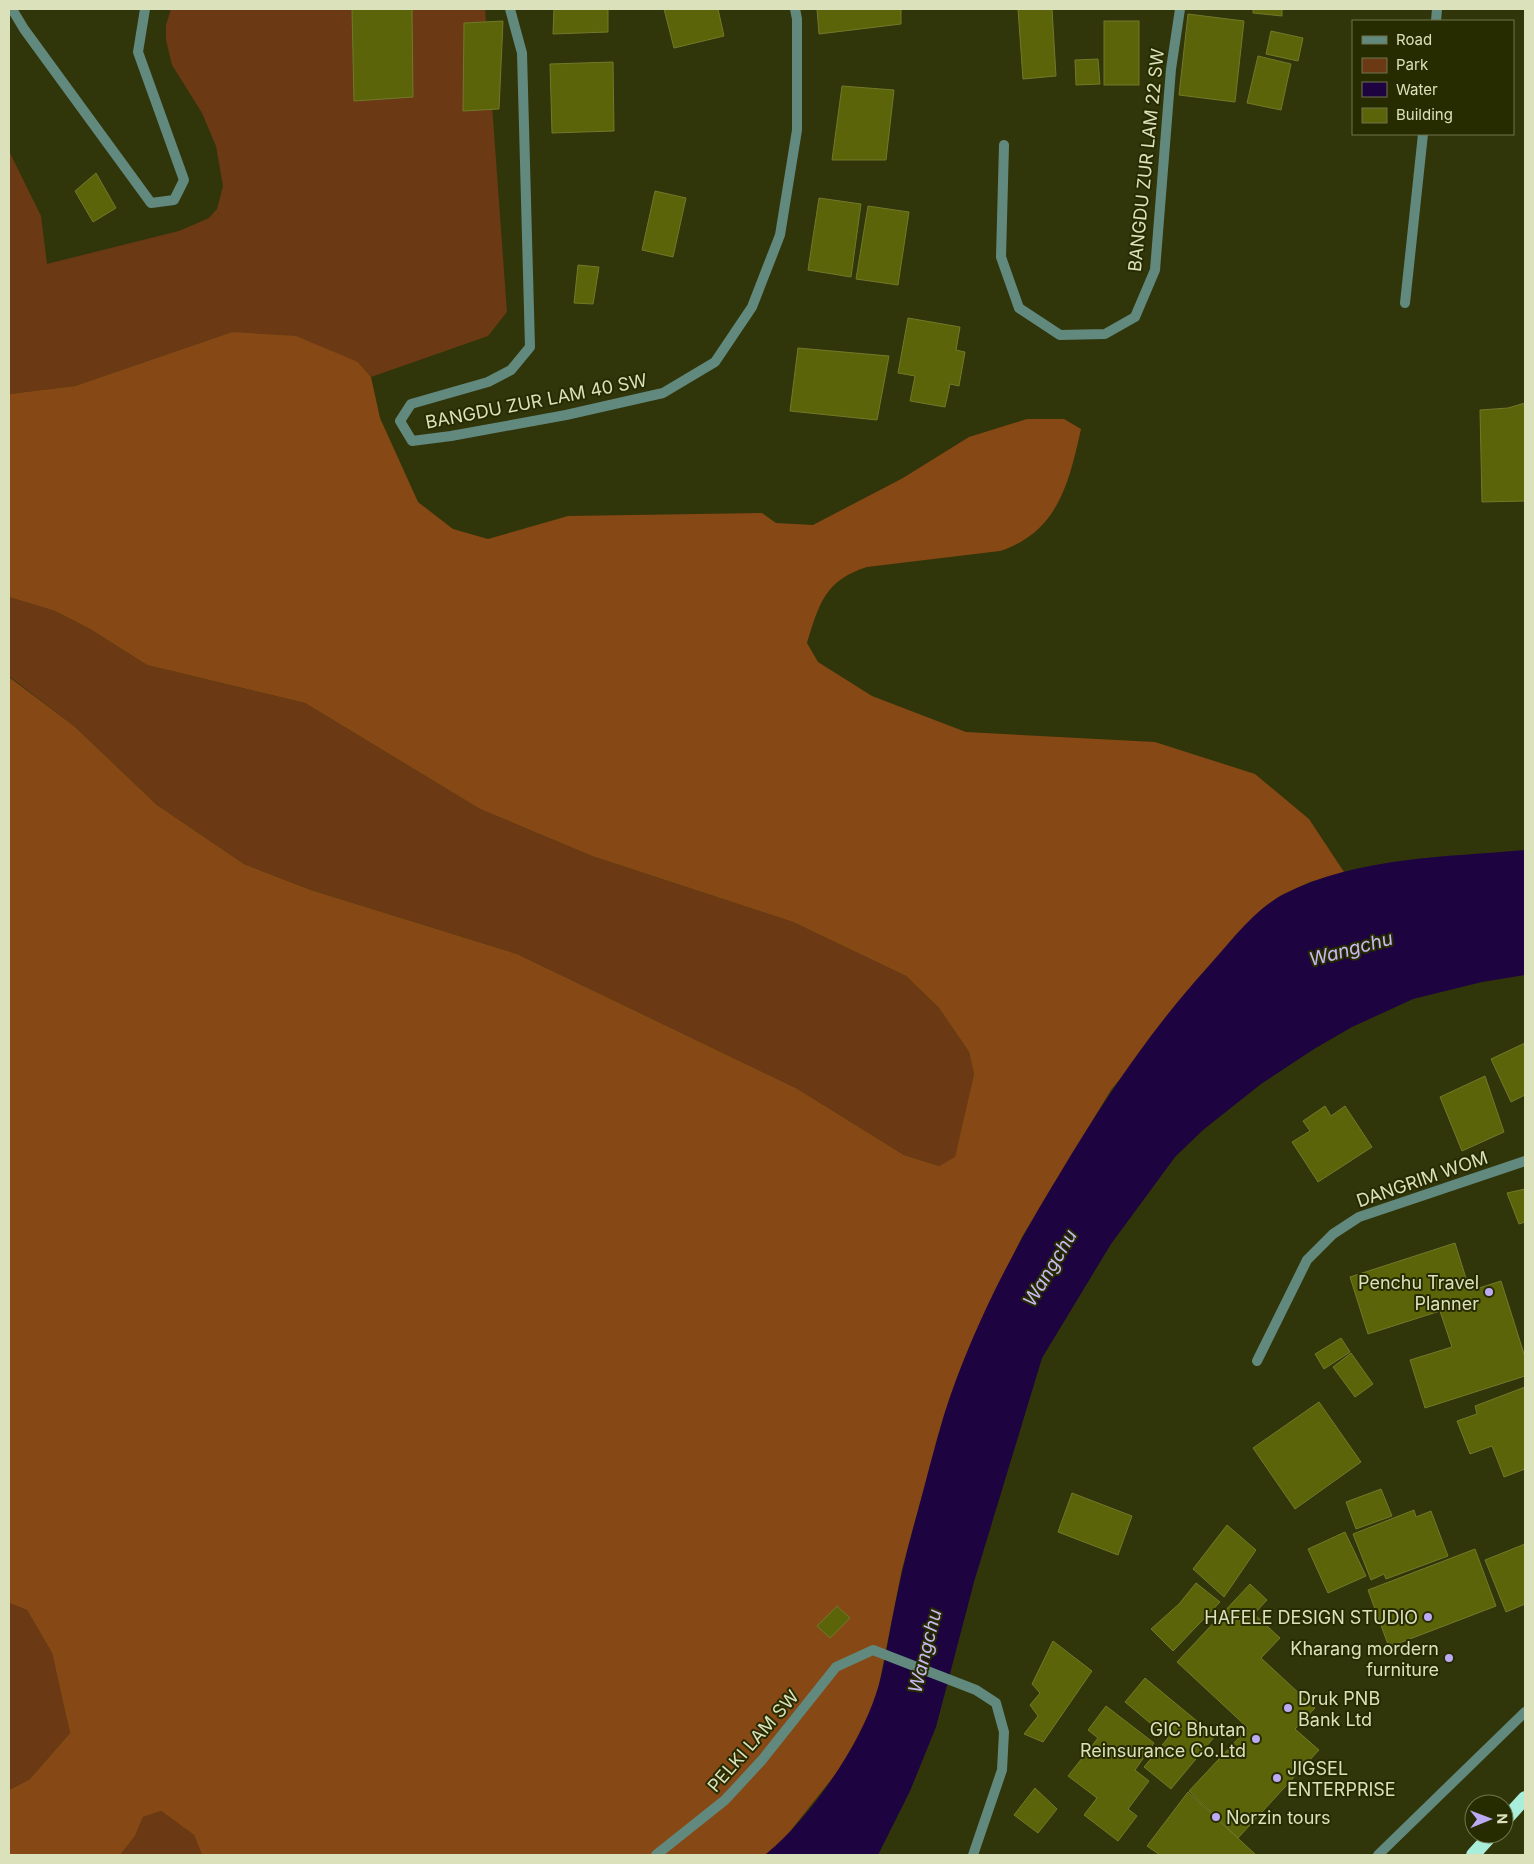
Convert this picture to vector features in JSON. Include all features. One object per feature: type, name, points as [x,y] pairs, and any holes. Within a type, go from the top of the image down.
[{"type":"highway","points":[[1514,1810],[1525,1798]]},
{"type":"highway","points":[[1473,1855],[1483,1844]]},
{"type":"street","points":[[12,9],[151,203],[174,200],[184,180],[138,52],[145,9]]},
{"type":"street","name":"BANGDU ZUR LAM 40 SW","points":[[510,9],[522,53],[530,347],[511,370],[488,382],[411,404],[400,421],[412,441],[547,419],[663,393],[715,362],[752,307],[780,234],[797,130],[797,19],[795,9]]},
{"type":"street","name":"BANGDU ZUR LAM 22 SW","points":[[1004,145],[1000,257],[1019,308],[1060,335],[1105,334],[1135,317],[1155,270],[1171,69],[1180,9]]},
{"type":"street","points":[[1405,303],[1424,135]]},
{"type":"street","name":"DANGRIM WOM","points":[[1257,1362],[1307,1260],[1333,1234],[1359,1217],[1525,1160]]},
{"type":"street","name":"PELKI LAM SW","points":[[656,1855],[725,1800],[762,1760],[836,1667],[873,1650],[976,1690],[996,1703],[1004,1732],[1002,1770],[973,1855]]},
{"type":"street","points":[[1378,1855],[1525,1712]]},
{"type":"green space","points":[[171,9],[485,9],[507,312],[488,336],[371,377],[358,362],[232,332],[75,386],[9,394],[9,151],[41,216],[47,264],[179,231],[209,218],[217,209],[223,186],[216,146],[202,113],[172,65],[166,40],[166,25]]},
{"type":"green space","points":[[9,597],[55,611],[90,629],[147,665],[305,703],[480,809],[592,856],[793,922],[906,976],[939,1008],[969,1052],[974,1074],[955,1158],[939,1166],[904,1155],[796,1088],[517,954],[311,890],[244,864],[157,805],[74,726],[9,676]]},
{"type":"green space","points":[[9,1603],[27,1610],[52,1653],[70,1733],[30,1779],[9,1790]]},
{"type":"green space","points":[[161,1811],[194,1835],[202,1855],[120,1855],[135,1836],[143,1817]]},
{"type":"shaded area","points":[[232,332],[296,336],[358,362],[371,377],[380,418],[418,502],[453,529],[488,539],[568,516],[762,513],[776,523],[813,525],[903,478],[969,437],[1027,419],[1064,419],[1081,429],[1076,449],[1058,503],[1035,532],[1020,543],[1000,551],[867,567],[853,572],[833,586],[820,605],[807,643],[818,662],[872,696],[966,732],[1155,742],[1255,774],[1309,819],[1344,872],[1310,882],[1280,896],[1252,919],[1111,1090],[1022,1237],[975,1334],[945,1413],[902,1569],[878,1690],[866,1723],[842,1766],[784,1839],[765,1855],[202,1855],[194,1835],[161,1811],[143,1817],[135,1836],[120,1855],[9,1855],[9,1790],[30,1779],[70,1733],[52,1653],[27,1610],[9,1603],[9,677],[74,726],[157,805],[244,864],[311,890],[517,954],[796,1088],[904,1155],[939,1166],[955,1157],[974,1074],[969,1052],[939,1008],[906,976],[793,922],[592,856],[480,809],[305,703],[147,665],[90,629],[55,611],[9,597],[9,394],[75,386]]},
{"type":"water","name":"Wangchu","points":[[1525,850],[1525,975],[1482,982],[1413,999],[1352,1027],[1314,1049],[1261,1084],[1203,1130],[1175,1157],[1111,1244],[1042,1358],[974,1582],[936,1727],[910,1791],[878,1855],[765,1855],[782,1840],[815,1803],[845,1760],[868,1715],[881,1676],[903,1567],[933,1452],[967,1352],[994,1291],[1025,1232],[1092,1121],[1146,1043],[1185,993],[1242,928],[1262,909],[1284,894],[1312,882],[1372,866],[1433,857]]},
{"type":"building","points":[[352,9],[412,9],[413,97],[354,101]]},
{"type":"building","points":[[554,9],[608,9],[608,32],[553,34]]},
{"type":"building","points":[[664,9],[718,9],[724,36],[674,48]]},
{"type":"building","points":[[817,9],[901,9],[901,24],[819,34]]},
{"type":"building","points":[[1018,9],[1052,9],[1056,76],[1023,79]]},
{"type":"building","points":[[1253,9],[1282,9],[1282,16],[1253,13]]},
{"type":"building","points":[[1188,14],[1244,21],[1235,102],[1179,95]]},
{"type":"building","points":[[503,21],[499,109],[463,111],[464,23]]},
{"type":"building","points":[[1104,21],[1139,21],[1139,85],[1104,85]]},
{"type":"building","points":[[1271,31],[1303,38],[1298,61],[1266,54]]},
{"type":"building","points":[[1258,56],[1291,64],[1281,110],[1247,103]]},
{"type":"building","points":[[1098,59],[1100,84],[1076,85],[1075,60]]},
{"type":"building","points":[[613,62],[614,131],[552,133],[550,64]]},
{"type":"building","points":[[842,86],[894,90],[886,160],[832,160]]},
{"type":"building","points":[[96,173],[116,208],[93,222],[75,191]]},
{"type":"building","points":[[655,191],[686,198],[673,257],[642,250]]},
{"type":"building","points":[[819,198],[861,204],[851,277],[808,270]]},
{"type":"building","points":[[868,206],[909,212],[898,285],[856,279]]},
{"type":"building","points":[[578,265],[599,267],[593,304],[574,303]]},
{"type":"building","points":[[908,318],[960,327],[956,350],[965,352],[959,386],[950,384],[945,407],[910,401],[915,376],[898,373]]},
{"type":"building","points":[[798,348],[889,356],[877,420],[790,411]]},
{"type":"building","points":[[1525,403],[1525,501],[1482,502],[1480,410],[1508,408]]},
{"type":"building","points":[[1525,1043],[1525,1095],[1511,1102],[1491,1059]]},
{"type":"building","points":[[1485,1076],[1504,1132],[1462,1151],[1440,1097]]},
{"type":"building","points":[[1325,1106],[1331,1116],[1345,1106],[1372,1147],[1318,1182],[1292,1142],[1310,1131],[1303,1121]]},
{"type":"building","points":[[1525,1189],[1525,1222],[1519,1224],[1507,1193]]},
{"type":"building","points":[[1455,1243],[1470,1291],[1501,1281],[1525,1357],[1525,1376],[1425,1408],[1410,1360],[1452,1347],[1440,1311],[1368,1334],[1350,1277]]},
{"type":"building","points":[[1341,1338],[1350,1352],[1324,1369],[1315,1354]]},
{"type":"building","points":[[1351,1353],[1373,1384],[1355,1397],[1333,1367]]},
{"type":"building","points":[[1525,1387],[1525,1469],[1504,1477],[1492,1446],[1470,1454],[1457,1421],[1477,1414],[1475,1406]]},
{"type":"building","points":[[1319,1402],[1361,1462],[1295,1509],[1253,1448]]},
{"type":"building","points":[[1381,1489],[1392,1516],[1356,1529],[1346,1502]]},
{"type":"building","points":[[1072,1493],[1132,1516],[1118,1555],[1058,1532]]},
{"type":"building","points":[[1414,1510],[1416,1517],[1431,1511],[1448,1556],[1386,1579],[1384,1574],[1371,1580],[1353,1534]]},
{"type":"building","points":[[1227,1525],[1256,1550],[1224,1597],[1193,1569]]},
{"type":"building","points":[[1345,1532],[1366,1576],[1328,1593],[1308,1549]]},
{"type":"building","points":[[1525,1544],[1525,1604],[1506,1612],[1485,1560]]},
{"type":"building","points":[[1475,1549],[1496,1606],[1389,1647],[1368,1590]]},
{"type":"building","points":[[1196,1583],[1220,1602],[1173,1651],[1151,1629],[1179,1604]]},
{"type":"building","points":[[1250,1584],[1267,1600],[1254,1614],[1280,1638],[1261,1658],[1315,1708],[1295,1729],[1319,1750],[1238,1838],[1189,1791],[1248,1728],[1177,1662]]},
{"type":"building","points":[[837,1606],[850,1618],[830,1638],[817,1626]]},
{"type":"building","points":[[1053,1641],[1092,1671],[1043,1742],[1024,1734],[1038,1716],[1030,1705],[1040,1693],[1032,1684]]},
{"type":"building","points":[[1145,1678],[1215,1736],[1171,1789],[1144,1767],[1168,1738],[1125,1702]]},
{"type":"building","points":[[1106,1706],[1154,1743],[1135,1770],[1149,1781],[1128,1809],[1137,1816],[1118,1841],[1084,1815],[1097,1798],[1068,1776],[1098,1738],[1088,1730]]},
{"type":"building","points":[[1035,1788],[1057,1809],[1038,1833],[1014,1815]]},
{"type":"building","points":[[1188,1792],[1256,1855],[1160,1855],[1147,1846]]},
{"type":"place","name":"Penchu Travel Planner","points":[[1489,1292]]},
{"type":"place","name":"HAFELE DESIGN STUDIO","points":[[1428,1617]]},
{"type":"place","name":"Kharang mordern furniture","points":[[1449,1658]]},
{"type":"place","name":"Druk PNB Bank Ltd","points":[[1288,1708]]},
{"type":"place","name":"GIC Bhutan Reinsurance Co.Ltd","points":[[1256,1739]]},
{"type":"place","name":"JIGSEL ENTERPRISE","points":[[1277,1778]]},
{"type":"place","name":"Norzin tours","points":[[1216,1817]]}]
